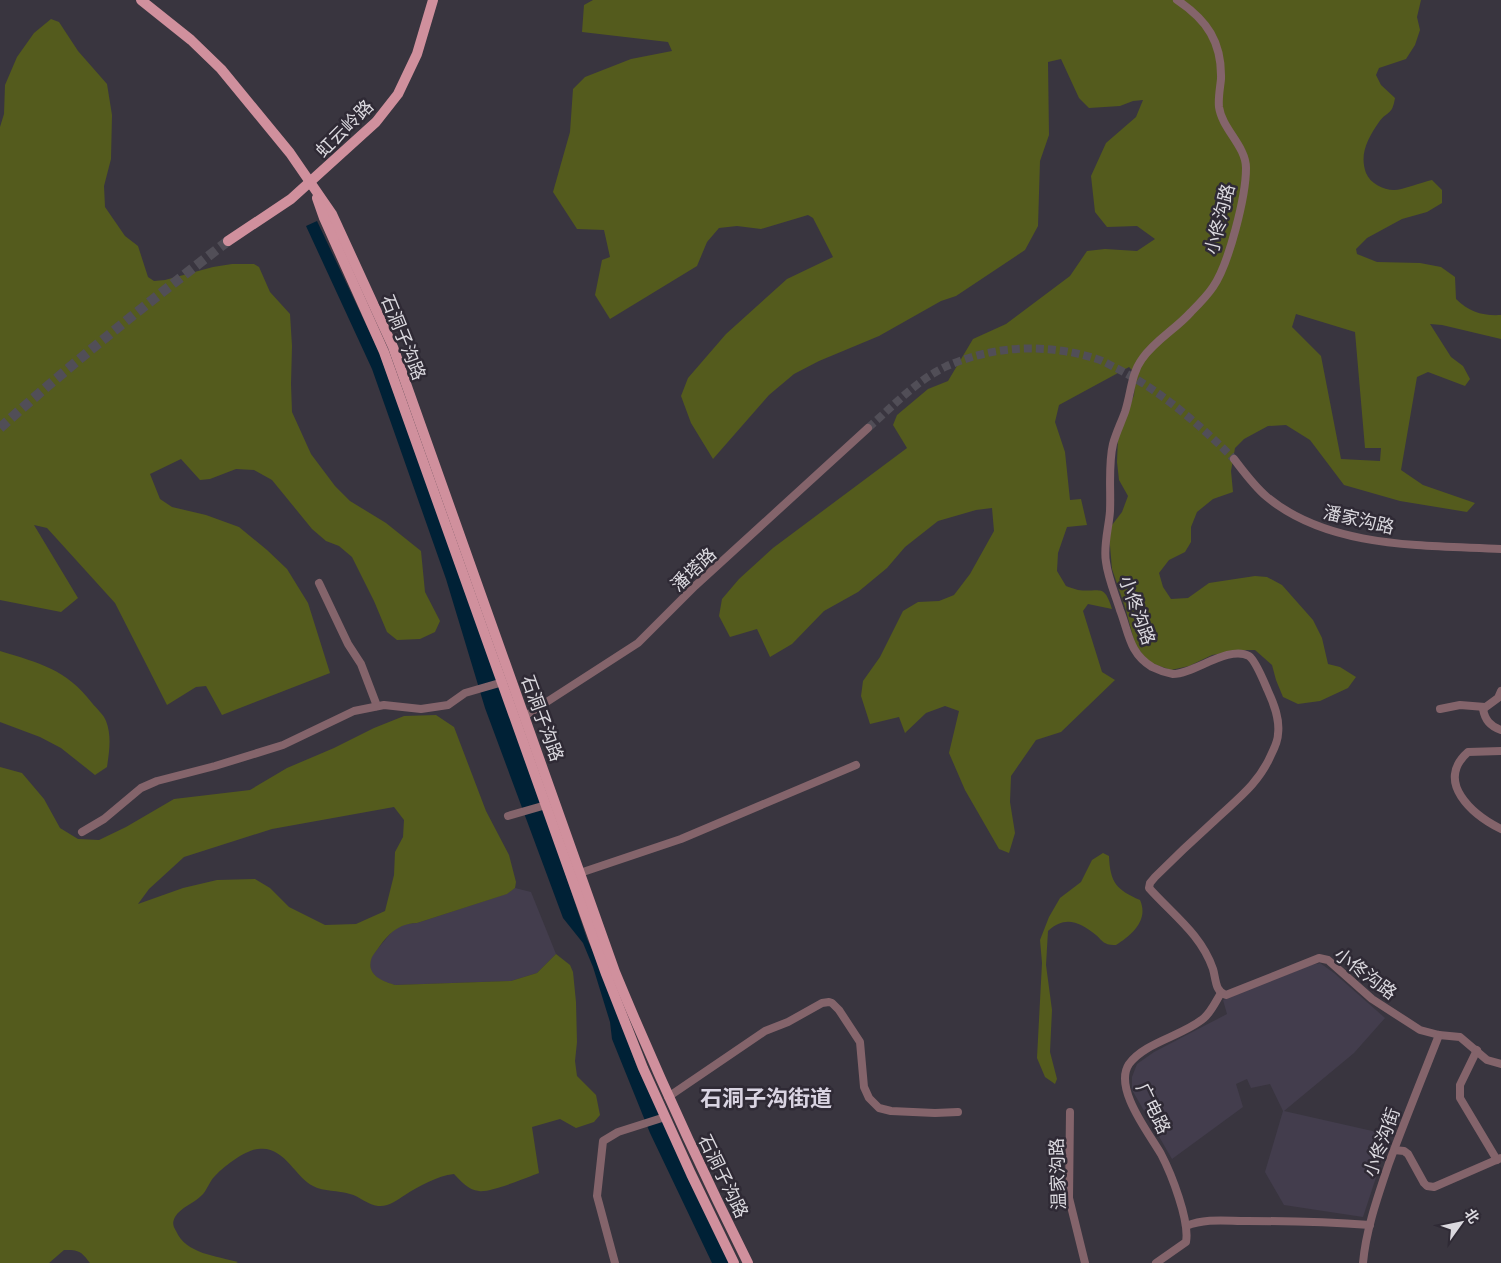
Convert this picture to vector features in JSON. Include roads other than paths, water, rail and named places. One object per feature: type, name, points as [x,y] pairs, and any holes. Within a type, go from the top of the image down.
[{"type":"main road","name":"石洞子沟路","points":[[141,0],[191,40],[222,68],[290,153],[332,214],[393,347],[615,972],[668,1097],[748,1263]]},
{"type":"main road","name":"虹云岭路","points":[[228,241],[291,199],[376,122],[398,94],[418,54],[433,0]]},
{"type":"main road","name":"石洞子沟路","points":[[311,182],[324,218],[384,352],[544,805],[609,982],[664,1117],[734,1263]]},
{"type":"street","name":"小佟沟路","points":[[1177,0],[1199,16],[1208,27],[1217,46],[1221,76],[1220,112],[1232,137],[1240,147],[1246,166],[1240,214],[1224,263],[1214,286],[1189,315],[1140,361],[1132,379],[1130,395],[1113,445],[1110,512],[1105,558],[1110,580],[1125,622],[1128,638],[1140,659],[1155,669],[1171,674],[1181,673],[1226,656],[1238,654],[1248,656],[1259,672],[1274,703],[1278,735],[1264,772],[1246,792],[1155,877],[1150,883],[1149,888],[1194,934],[1210,960],[1217,987],[1221,993],[1226,995],[1322,958],[1328,960],[1372,999],[1420,1030],[1438,1035]]},
{"type":"street","name":"潘塔路","points":[[525,716],[638,643],[696,586],[868,428]]},
{"type":"street","name":"潘家沟路","points":[[1234,460],[1266,496],[1312,524],[1338,533],[1396,544],[1501,549]]},
{"type":"street","points":[[319,583],[348,644],[360,664],[377,706]]},
{"type":"street","points":[[82,832],[104,819],[132,794],[149,784],[283,745],[354,711],[377,706],[421,709],[448,705],[465,693],[501,683]]},
{"type":"street","points":[[1440,709],[1460,705],[1485,707],[1498,698],[1501,690]]},
{"type":"street","points":[[1485,707],[1485,718],[1489,724],[1501,730]]},
{"type":"street","points":[[1501,752],[1468,752],[1463,756],[1455,771],[1454,784],[1459,794],[1473,810],[1501,829]]},
{"type":"street","points":[[580,873],[680,839],[856,765]]},
{"type":"street","points":[[508,816],[544,805]]},
{"type":"street","name":"广电路","points":[[1186,1226],[1166,1164],[1131,1103],[1125,1077],[1129,1065],[1144,1051],[1205,1018],[1221,993]]},
{"type":"street","points":[[668,1097],[765,1031],[788,1022],[822,1003],[829,1002],[839,1010],[860,1042],[864,1087],[869,1098],[879,1108],[891,1111],[958,1112]]},
{"type":"street","points":[[1438,1035],[1460,1037],[1477,1050],[1486,1060],[1501,1064]]},
{"type":"street","name":"小佟沟街","points":[[1363,1263],[1365,1243],[1394,1150],[1438,1035]]},
{"type":"street","points":[[1394,1150],[1404,1151],[1408,1154],[1424,1183],[1427,1186],[1434,1187],[1499,1159],[1460,1098],[1460,1085],[1477,1050]]},
{"type":"street","name":"温家沟路","points":[[1070,1112],[1069,1198],[1085,1263]]},
{"type":"street","points":[[615,1263],[597,1196],[603,1141],[618,1132],[664,1117]]},
{"type":"street","points":[[1156,1263],[1186,1242],[1186,1226],[1202,1221],[1314,1221],[1370,1225]]},
{"type":"water","points":[[317,221],[379,352],[546,816],[587,939],[601,968],[637,1067],[731,1263],[712,1263],[650,1133],[612,1039],[610,1022],[593,967],[583,943],[563,918],[485,708],[446,579],[372,369],[306,226]]},
{"type":"tunnel","points":[[0,428],[112,332],[228,241]]},
{"type":"tunnel","points":[[868,428],[924,379],[945,367],[982,354],[1001,351],[1021,349],[1059,350],[1097,359],[1134,378],[1165,398],[1208,434],[1234,459]]},
{"type":"district","name":"石洞子沟街道","points":[[766,1097]]}]
